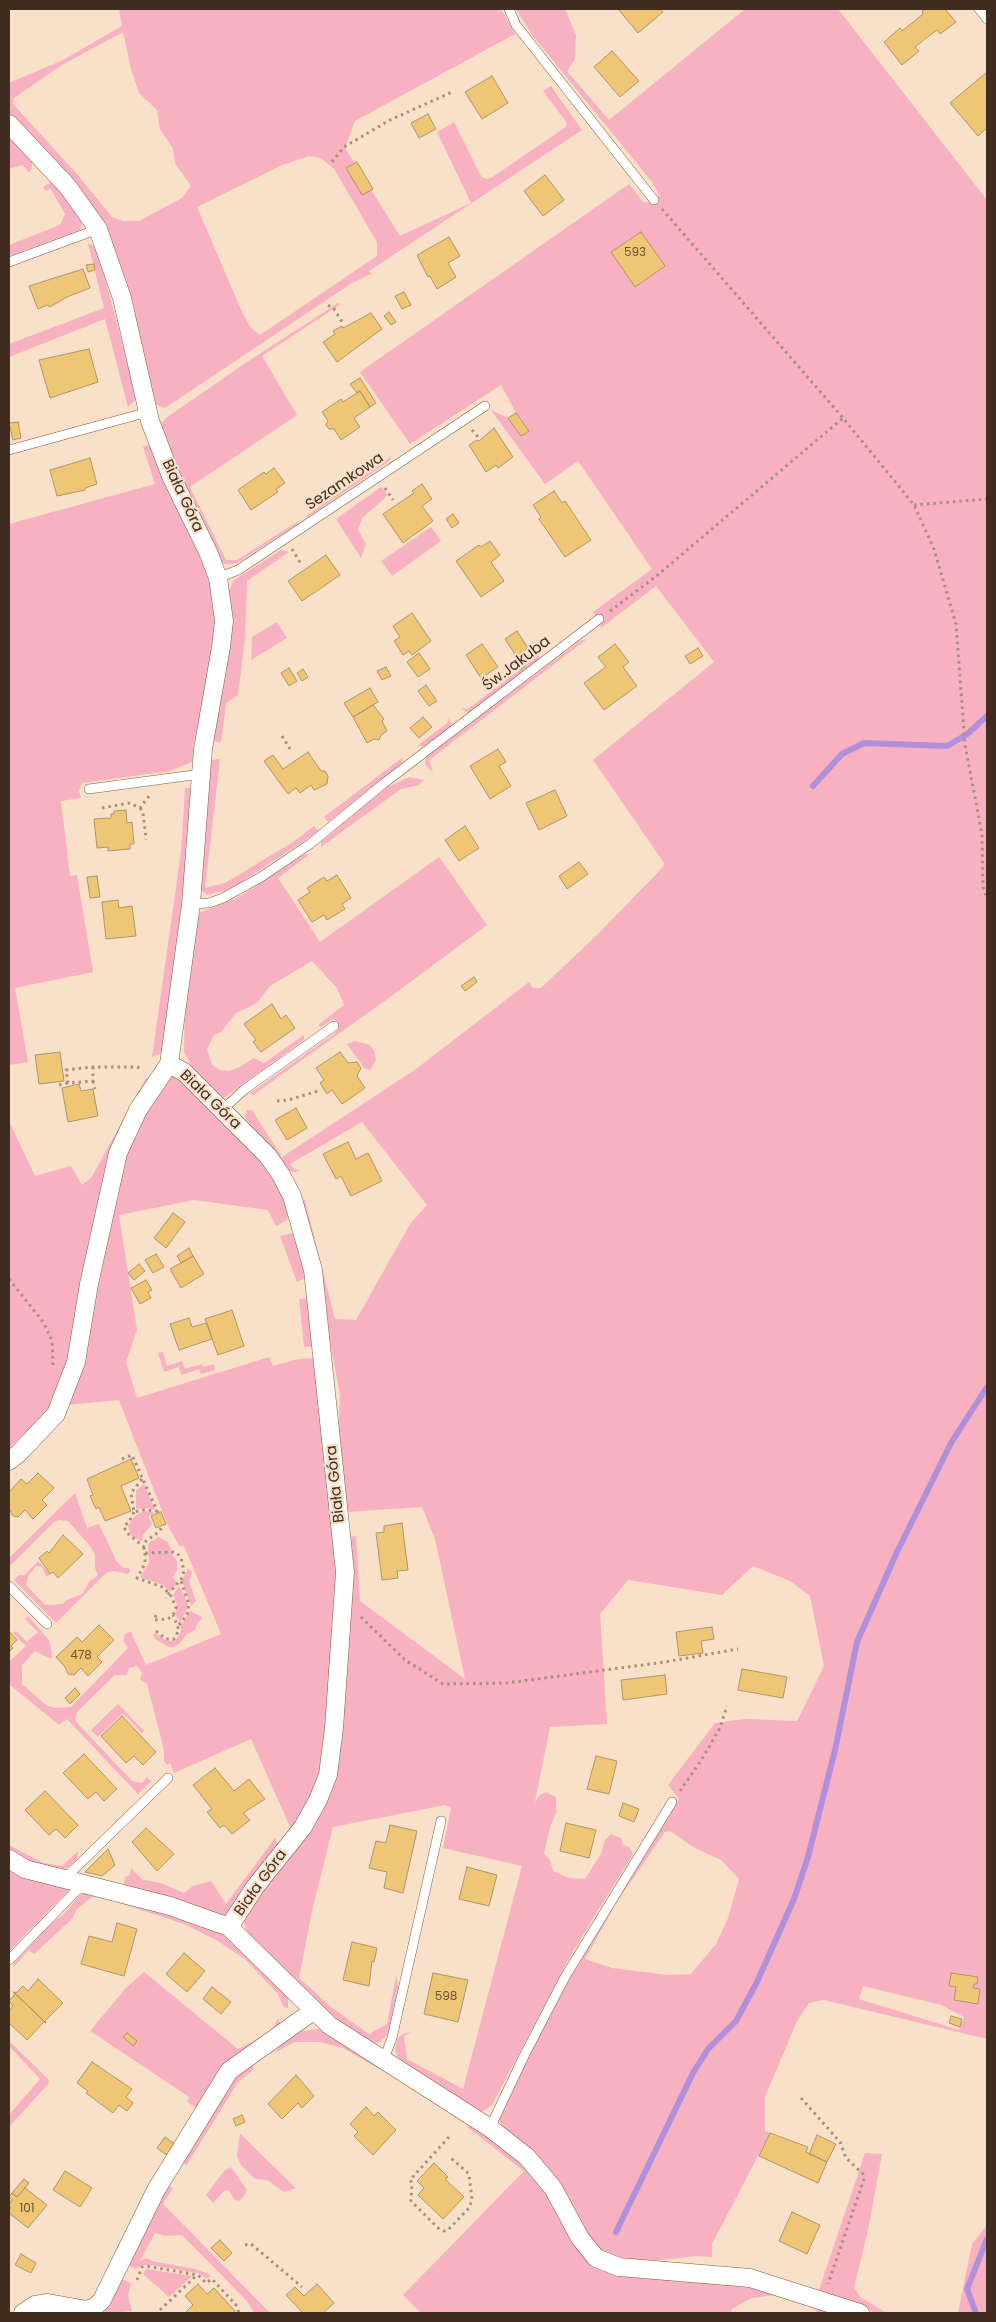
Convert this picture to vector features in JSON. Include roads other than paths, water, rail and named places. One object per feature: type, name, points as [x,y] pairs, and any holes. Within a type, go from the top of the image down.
[{"type":"street","name":"Biała Góra","points":[[9,124],[68,187],[98,230],[122,298],[148,412],[171,476],[210,554],[218,578],[224,621],[222,647],[203,749],[192,904],[169,1064],[184,1072],[268,1156],[292,1196],[312,1270],[345,1572],[334,1728],[328,1775],[318,1800],[303,1827],[255,1887],[229,1928]]},
{"type":"street","points":[[9,1461],[56,1414],[76,1362],[89,1284],[118,1153],[138,1110],[169,1064]]},
{"type":"street","points":[[9,1859],[25,1869],[170,1906],[229,1928],[329,2026],[384,2059],[490,2128],[527,2157],[554,2188],[580,2238],[596,2258],[619,2267],[750,2278],[860,2313]]},
{"type":"street","points":[[23,2313],[35,2305],[48,2303],[87,2310],[95,2307],[102,2300],[156,2190],[229,2071],[313,2011]]},
{"type":"lane","points":[[510,9],[516,25],[654,200]]},
{"type":"lane","points":[[979,9],[987,18]]},
{"type":"lane","points":[[9,262],[98,230]]},
{"type":"lane","name":"Sezamkowa","points":[[218,578],[238,570],[485,406]]},
{"type":"lane","points":[[9,450],[148,412]]},
{"type":"lane","name":"Św.Jakuba","points":[[192,904],[209,903],[223,898],[310,844],[383,784],[599,619]]},
{"type":"lane","points":[[89,789],[201,774]]},
{"type":"lane","points":[[222,1110],[245,1089],[334,1026]]},
{"type":"lane","points":[[9,1586],[47,1624]]},
{"type":"lane","points":[[63,1880],[168,1778]]},
{"type":"lane","points":[[490,2128],[524,2056],[565,1977],[672,1802]]},
{"type":"lane","points":[[384,2059],[392,2038],[441,1821]]},
{"type":"lane","points":[[9,1960],[75,1892],[86,1884]]},
{"type":"waterway","points":[[813,786],[842,754],[864,743],[947,746],[966,735],[987,716]]},
{"type":"waterway","points":[[616,2232],[693,2073],[708,2049],[736,2021],[757,1982],[794,1899],[808,1857],[835,1750],[857,1642],[897,1552],[951,1443],[987,1387]]},
{"type":"waterway","points":[[976,2313],[967,2289],[987,2239]]}]
